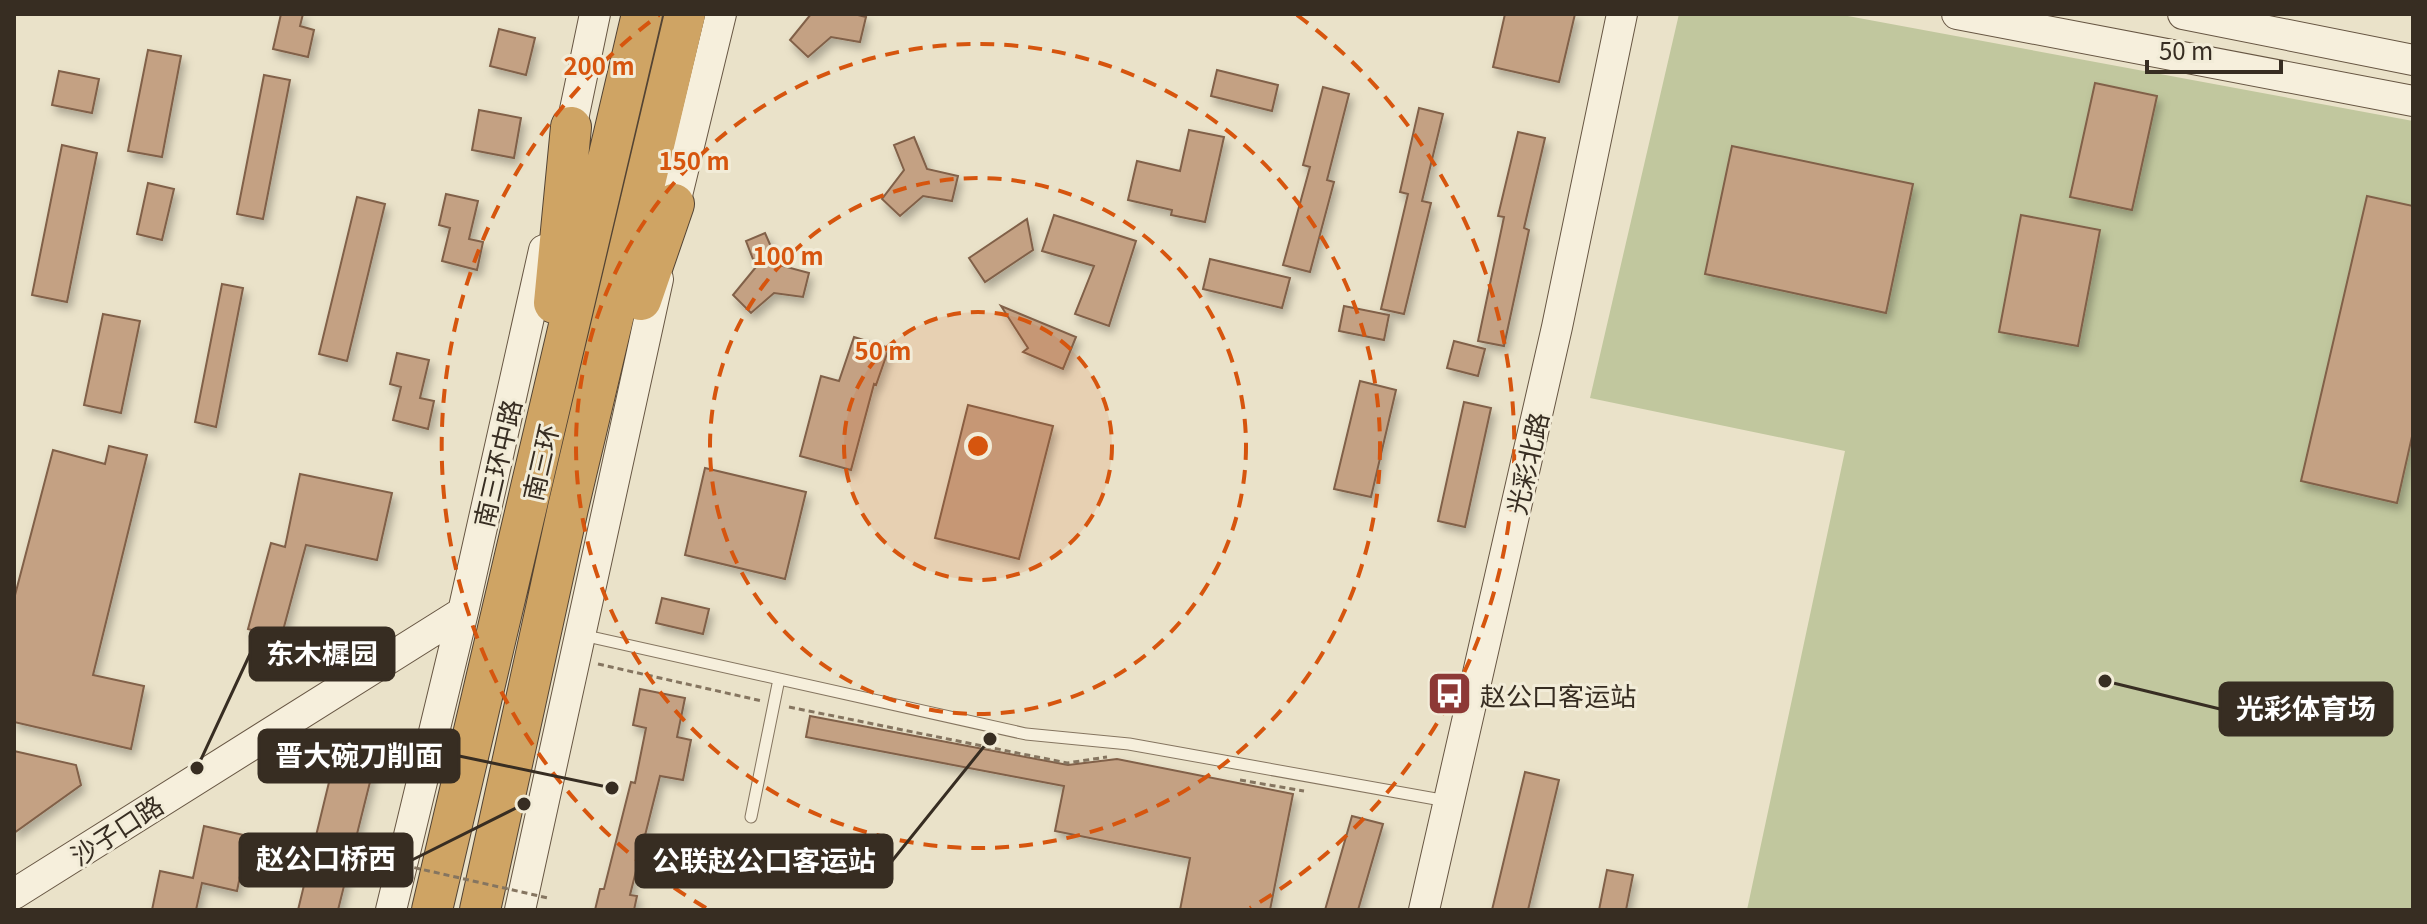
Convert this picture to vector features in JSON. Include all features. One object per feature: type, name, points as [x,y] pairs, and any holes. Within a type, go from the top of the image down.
[{"type":"highway","name":"南三环","points":[[432,910],[641,20]]},
{"type":"highway","name":"南三环","points":[[480,910],[568,508],[682,26]]},
{"type":"highway","points":[[537,470],[571,127]]},
{"type":"highway","points":[[568,508],[674,204]]},
{"type":"street","name":"南三环中路","points":[[391,910],[463,612],[595,14]]},
{"type":"street","points":[[520,910],[674,204],[721,14]]},
{"type":"street","name":"光彩北路","points":[[1424,910],[1557,327],[1622,14]]},
{"type":"street","points":[[1957,14],[2413,101]]},
{"type":"street","points":[[2183,14],[2413,60]]},
{"type":"street","name":"沙子口路","points":[[14,894],[463,612]]},
{"type":"lane","points":[[582,635],[1026,734],[1129,744],[1448,801]]},
{"type":"lane","points":[[751,817],[779,679]]},
{"type":"path","points":[[385,861],[548,898]]},
{"type":"green space","points":[[1679,14],[1837,14],[2413,121],[2413,910],[1747,910],[1845,451],[1590,398]]},
{"type":"building","points":[[281,14],[303,14],[300,26],[314,30],[308,57],[273,49]]},
{"type":"building","points":[[811,14],[866,17],[860,42],[831,37],[808,57],[790,40]]},
{"type":"building","points":[[1505,14],[1575,14],[1559,82],[1493,67]]},
{"type":"building","points":[[499,29],[535,38],[526,75],[490,66]]},
{"type":"building","points":[[148,50],[181,56],[162,157],[128,151]]},
{"type":"building","points":[[1217,70],[1278,85],[1272,111],[1211,96]]},
{"type":"building","points":[[59,71],[99,79],[92,113],[52,105]]},
{"type":"building","points":[[264,75],[290,80],[263,219],[237,214]]},
{"type":"building","points":[[2095,83],[2157,96],[2132,210],[2070,197]]},
{"type":"building","points":[[1323,87],[1349,94],[1327,180],[1334,182],[1310,272],[1283,265],[1310,167],[1303,165]]},
{"type":"building","points":[[1419,108],[1443,114],[1422,201],[1431,203],[1404,314],[1381,309],[1408,194],[1400,192]]},
{"type":"building","points":[[479,110],[521,118],[514,158],[472,150]]},
{"type":"building","points":[[1189,130],[1224,137],[1205,222],[1171,215],[1172,210],[1128,200],[1137,161],[1180,171]]},
{"type":"building","points":[[1518,132],[1545,138],[1524,228],[1529,230],[1504,346],[1478,341],[1504,217],[1498,216]]},
{"type":"building","points":[[914,137],[927,169],[958,176],[952,201],[923,196],[900,216],[882,199],[904,170],[894,145]]},
{"type":"building","points":[[62,145],[97,153],[67,302],[32,295]]},
{"type":"building","points":[[1732,146],[1913,184],[1886,313],[1705,274]]},
{"type":"building","points":[[148,183],[174,189],[162,240],[137,234]]},
{"type":"building","points":[[446,194],[478,201],[469,239],[483,242],[477,270],[442,261],[450,228],[439,225]]},
{"type":"building","points":[[2367,196],[2413,206],[2413,432],[2397,503],[2301,481]]},
{"type":"building","points":[[357,197],[385,204],[347,361],[319,354]]},
{"type":"building","points":[[1054,215],[1136,241],[1109,326],[1075,314],[1094,266],[1042,251]]},
{"type":"building","points":[[2021,215],[2100,230],[2078,346],[1999,332]]},
{"type":"building","points":[[1027,219],[1033,250],[985,282],[969,258]]},
{"type":"building","points":[[765,233],[779,265],[809,273],[803,297],[774,293],[751,313],[733,295],[756,267],[746,241]]},
{"type":"building","points":[[1210,259],[1290,278],[1282,308],[1203,289]]},
{"type":"building","points":[[222,284],[243,288],[216,427],[195,422]]},
{"type":"building","points":[[1001,306],[1076,337],[1063,369],[1023,352],[1028,348]]},
{"type":"building","points":[[1344,306],[1389,315],[1384,340],[1339,331]]},
{"type":"building","points":[[103,314],[140,321],[121,413],[84,405]]},
{"type":"building","points":[[854,337],[889,348],[874,384],[851,470],[800,456],[821,376],[839,381]]},
{"type":"building","points":[[1454,341],[1485,349],[1478,376],[1447,368]]},
{"type":"building","points":[[397,353],[429,360],[420,398],[434,401],[428,429],[393,420],[401,387],[390,384]]},
{"type":"building","points":[[1360,381],[1396,390],[1371,497],[1334,489]]},
{"type":"building","points":[[1464,402],[1491,408],[1465,527],[1438,521]]},
{"type":"building","points":[[968,405],[1053,426],[1019,559],[935,538]]},
{"type":"building","points":[[109,446],[147,455],[93,675],[144,686],[131,749],[14,722],[14,599],[53,450],[105,464]]},
{"type":"building","points":[[705,468],[806,492],[785,579],[685,555]]},
{"type":"building","points":[[300,474],[392,493],[377,560],[306,545],[281,638],[248,629],[271,543],[285,547]]},
{"type":"building","points":[[662,598],[709,609],[703,634],[656,623]]},
{"type":"building","points":[[640,689],[685,698],[677,737],[691,740],[683,780],[660,776],[630,895],[637,896],[634,910],[595,910],[600,889],[604,889],[631,782],[635,783],[646,728],[633,725]]},
{"type":"building","points":[[810,716],[1068,765],[1117,759],[1293,794],[1270,910],[1180,910],[1190,858],[1055,831],[1064,786],[806,737]]},
{"type":"building","points":[[339,741],[378,750],[338,910],[298,910]]},
{"type":"building","points":[[14,751],[76,765],[81,785],[14,833]]},
{"type":"building","points":[[1525,772],[1559,780],[1528,910],[1492,910]]},
{"type":"building","points":[[1352,816],[1383,824],[1358,910],[1325,910]]},
{"type":"building","points":[[204,826],[248,836],[237,891],[202,883],[196,910],[152,910],[160,871],[193,878]]},
{"type":"building","points":[[1607,870],[1633,875],[1626,910],[1599,910]]},
{"type":"place","name":"光彩体育场","points":[[2105,681]]},
{"type":"place","name":"赵公口客运站","points":[[1449,694]]},
{"type":"place","name":"公联赵公口客运站","points":[[990,739]]},
{"type":"place","name":"东木樨园","points":[[197,768]]},
{"type":"place","name":"晋大碗刀削面","points":[[612,788]]},
{"type":"place","name":"赵公口桥西","points":[[524,804]]}]
